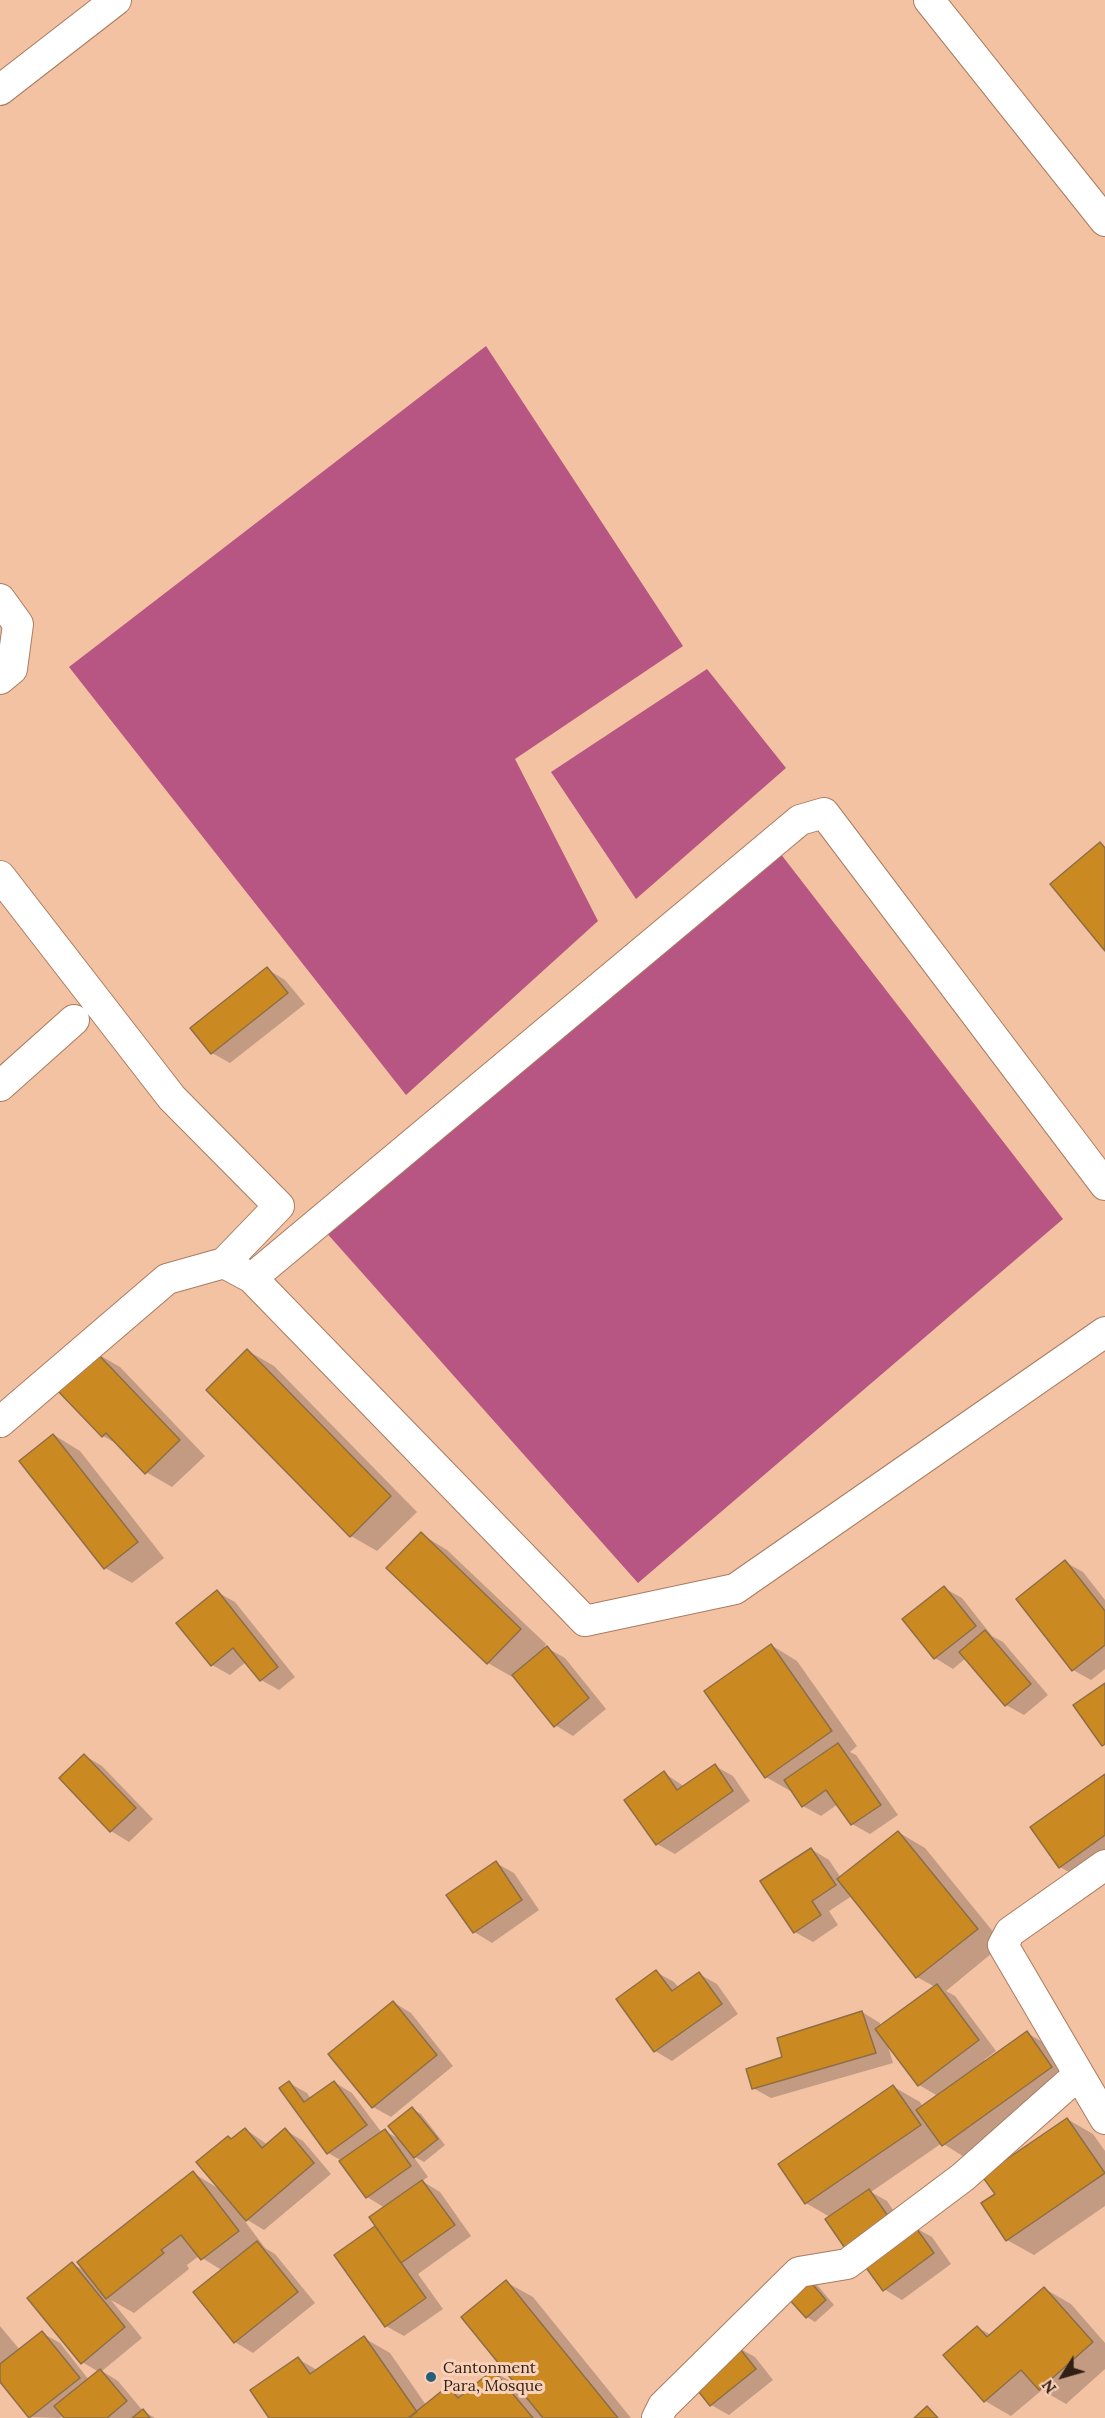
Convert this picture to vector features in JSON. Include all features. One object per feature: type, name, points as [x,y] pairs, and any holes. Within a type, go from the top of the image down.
[{"type":"street","points":[[0,90],[116,0]]},
{"type":"street","points":[[929,0],[1105,221]]},
{"type":"street","points":[[0,599],[18,624],[12,669],[0,679]]},
{"type":"street","points":[[252,1278],[800,820],[824,813],[1105,1185]]},
{"type":"street","points":[[0,876],[172,1098],[279,1206],[224,1263],[167,1279],[0,1422]]},
{"type":"street","points":[[0,1086],[74,1020]]},
{"type":"street","points":[[224,1263],[252,1278],[585,1621],[735,1589],[1105,1332]]},
{"type":"street","points":[[1105,1865],[1010,1932],[1003,1945],[1105,2119]]},
{"type":"street","points":[[657,2418],[663,2406],[799,2272],[847,2264],[963,2177],[1078,2075]]},
{"type":"shaded area","points":[[486,346],[683,646],[515,759],[598,921],[406,1095],[69,667]]},
{"type":"shaded area","points":[[707,669],[786,768],[636,899],[551,772]]},
{"type":"shaded area","points":[[780,853],[1063,1219],[638,1583],[324,1230]]},
{"type":"building","points":[[1100,842],[1105,848],[1105,951],[1050,884]]},
{"type":"building","points":[[267,967],[288,993],[211,1054],[190,1028]]},
{"type":"building","points":[[247,1349],[391,1496],[350,1537],[206,1390]]},
{"type":"building","points":[[94,1350],[180,1440],[145,1474],[106,1433],[102,1437],[55,1388]]},
{"type":"building","points":[[53,1434],[138,1542],[104,1569],[19,1461]]},
{"type":"building","points":[[421,1532],[521,1629],[487,1664],[386,1568]]},
{"type":"building","points":[[1065,1560],[1105,1611],[1105,1645],[1072,1671],[1016,1599]]},
{"type":"building","points":[[944,1586],[976,1626],[934,1659],[902,1619]]},
{"type":"building","points":[[217,1590],[278,1667],[260,1681],[233,1648],[211,1666],[176,1623]]},
{"type":"building","points":[[985,1630],[1031,1684],[1005,1706],[959,1652]]},
{"type":"building","points":[[771,1644],[832,1731],[765,1778],[704,1691]]},
{"type":"building","points":[[547,1646],[589,1698],[554,1727],[512,1675]]},
{"type":"building","points":[[1105,1683],[1105,1744],[1102,1746],[1073,1705]]},
{"type":"building","points":[[838,1743],[881,1805],[851,1825],[826,1790],[802,1807],[784,1780]]},
{"type":"building","points":[[84,1754],[136,1808],[110,1832],[59,1778]]},
{"type":"building","points":[[715,1764],[733,1791],[656,1845],[624,1800],[664,1771],[677,1790]]},
{"type":"building","points":[[1105,1774],[1105,1835],[1059,1868],[1030,1827]]},
{"type":"building","points":[[898,1831],[978,1929],[916,1978],[837,1879]]},
{"type":"building","points":[[811,1848],[836,1885],[812,1901],[821,1915],[794,1933],[760,1881]]},
{"type":"building","points":[[496,1861],[522,1900],[473,1933],[446,1895]]},
{"type":"building","points":[[656,1970],[672,1991],[699,1972],[722,2004],[654,2052],[616,1999]]},
{"type":"building","points":[[937,1984],[979,2040],[918,2086],[875,2029]]},
{"type":"building","points":[[393,2001],[437,2055],[372,2108],[328,2054]]},
{"type":"building","points":[[862,2011],[876,2053],[752,2089],[746,2069],[782,2057],[777,2038]]},
{"type":"building","points":[[1027,2031],[1052,2067],[942,2146],[916,2110]]},
{"type":"building","points":[[289,2081],[304,2102],[334,2081],[367,2125],[327,2154],[279,2088]]},
{"type":"building","points":[[893,2085],[921,2125],[805,2204],[778,2164]]},
{"type":"building","points":[[412,2107],[438,2139],[414,2158],[388,2126]]},
{"type":"building","points":[[1067,2118],[1105,2173],[1006,2241],[981,2203],[995,2194],[982,2176]]},
{"type":"building","points":[[245,2128],[262,2148],[285,2128],[314,2163],[246,2221],[196,2162],[228,2136],[231,2139]]},
{"type":"building","points":[[385,2129],[411,2166],[366,2198],[339,2161]]},
{"type":"building","points":[[193,2171],[239,2231],[201,2260],[181,2235],[161,2250],[164,2253],[106,2299],[77,2262]]},
{"type":"building","points":[[422,2180],[455,2225],[401,2263],[369,2217]]},
{"type":"building","points":[[869,2189],[895,2226],[851,2257],[825,2219]]},
{"type":"building","points":[[914,2225],[934,2253],[883,2291],[862,2262]]},
{"type":"building","points":[[375,2226],[426,2298],[385,2327],[334,2255]]},
{"type":"building","points":[[257,2241],[298,2292],[234,2343],[193,2292]]},
{"type":"building","points":[[72,2262],[125,2327],[81,2364],[27,2298]]},
{"type":"building","points":[[506,2280],[618,2418],[543,2418],[461,2317]]},
{"type":"building","points":[[809,2280],[826,2300],[806,2318],[788,2298]]},
{"type":"building","points":[[1044,2287],[1093,2342],[1039,2390],[1021,2370],[984,2402],[943,2355],[977,2326],[987,2337]]},
{"type":"building","points":[[42,2331],[80,2378],[29,2418],[0,2382],[0,2364]]},
{"type":"building","points":[[364,2336],[417,2412],[409,2418],[269,2418],[250,2390],[298,2357],[310,2374]]},
{"type":"building","points":[[737,2345],[756,2369],[710,2406],[691,2382]]},
{"type":"building","points":[[100,2369],[127,2401],[107,2418],[64,2418],[54,2406]]},
{"type":"building","points":[[493,2370],[533,2418],[408,2418],[448,2386],[458,2398]]},
{"type":"building","points":[[927,2406],[938,2418],[914,2418]]},
{"type":"building","points":[[143,2409],[150,2418],[132,2418]]},
{"type":"place","name":"Cantonment Para, Mosque","points":[[431,2377]]}]
